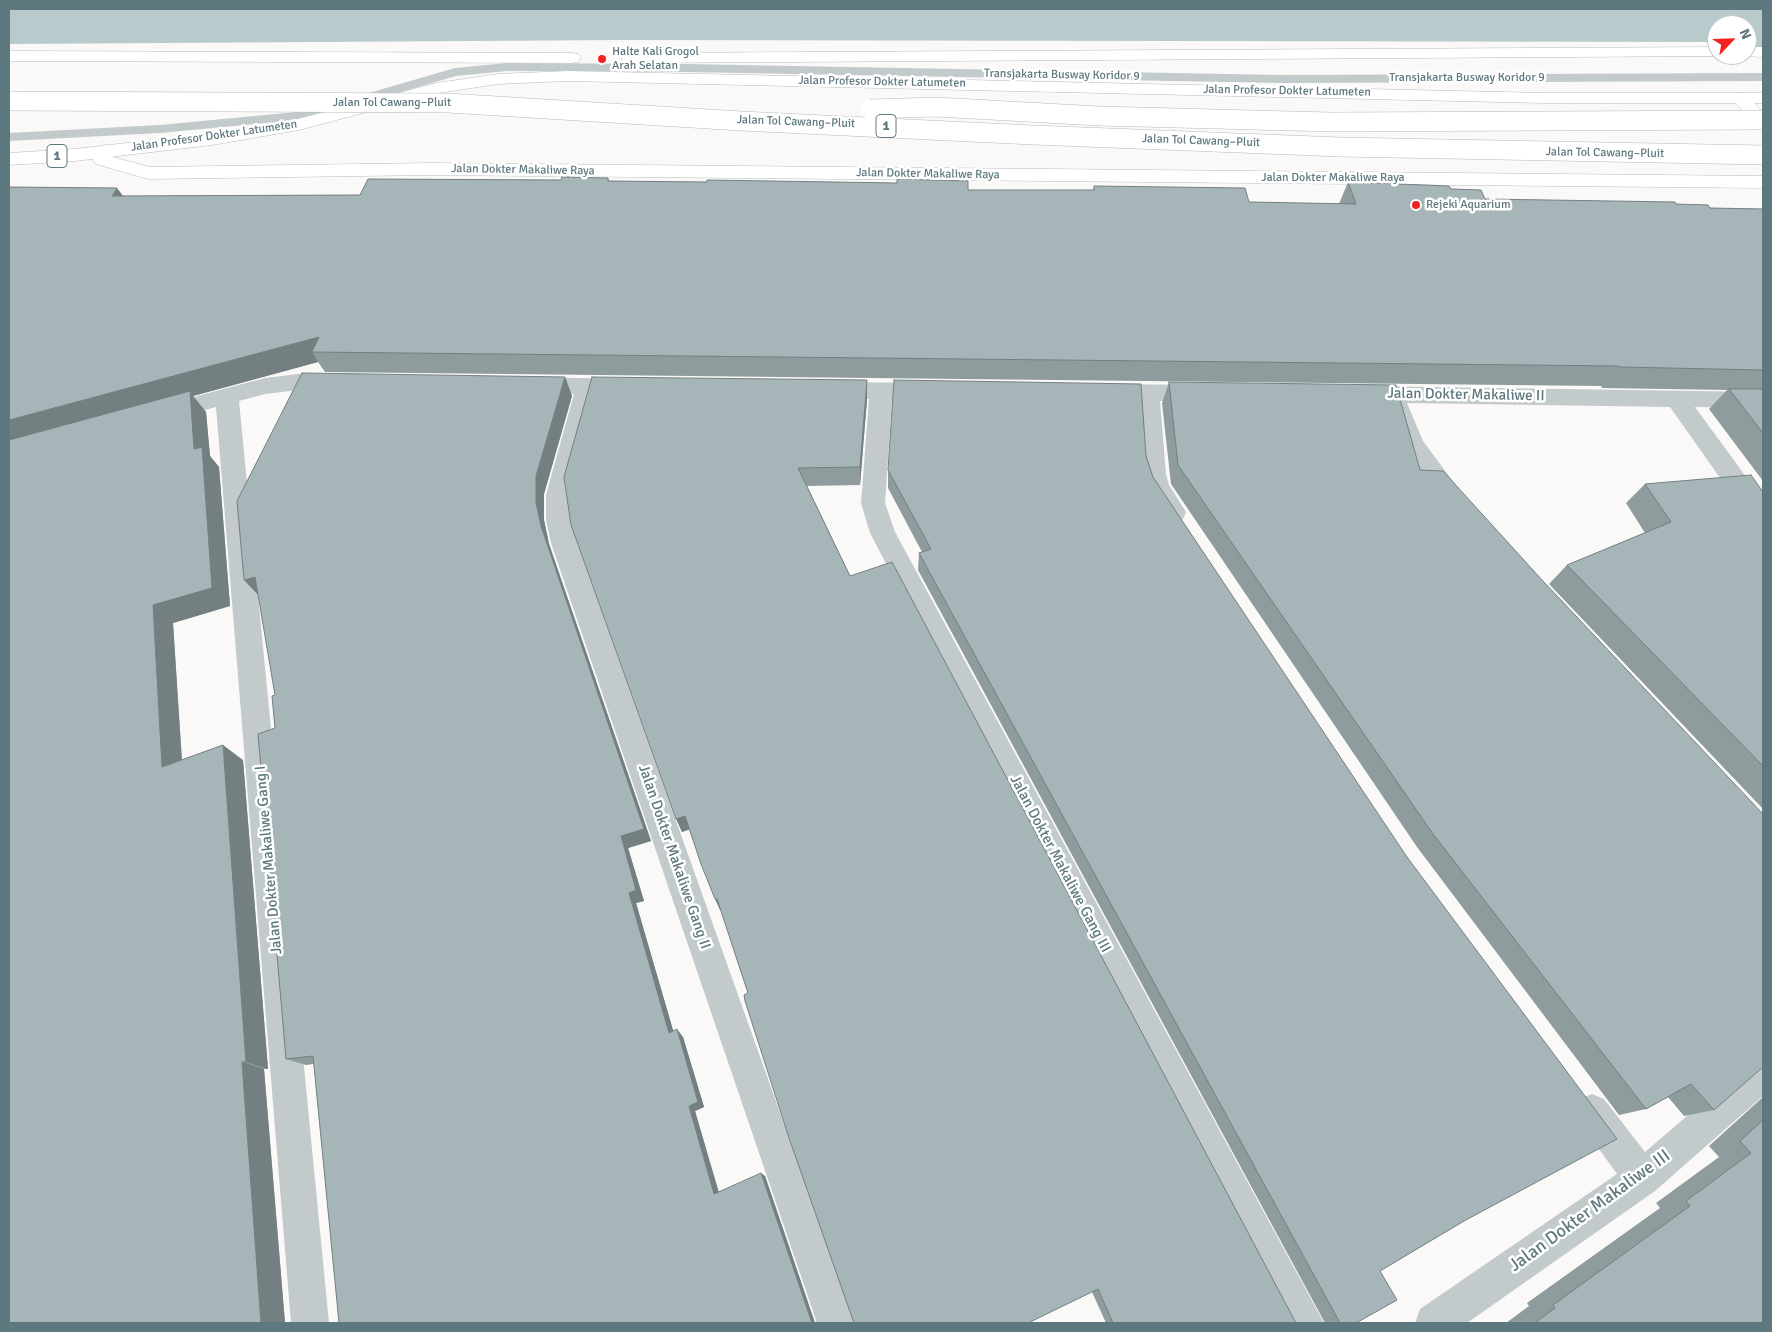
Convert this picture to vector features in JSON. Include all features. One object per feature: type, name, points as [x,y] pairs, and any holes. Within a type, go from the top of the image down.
[{"type":"main road","points":[[9,56],[648,58],[1707,52]]},
{"type":"main road","points":[[9,66],[410,68],[455,72],[498,79]]},
{"type":"main road","name":"Jalan Profesor Dokter Latumeten","points":[[9,158],[105,151],[212,139],[299,124],[437,88],[498,79],[596,76],[1545,98],[1763,98]]},
{"type":"main road","points":[[1741,98],[1763,122]]},
{"type":"main road","name":"Jalan Tol Cawang–Pluit","points":[[9,101],[448,102],[742,120],[1341,147],[1763,155]]},
{"type":"main road","points":[[742,120],[825,110],[936,107],[1099,116],[1332,122],[1763,122]]},
{"type":"main road","name":"Jalan Dokter Makaliwe Raya","points":[[105,151],[103,160],[148,173],[431,168],[1763,182]]},
{"type":"street","points":[[142,419],[265,386],[298,382],[356,383]]},
{"type":"street","points":[[511,385],[647,387]]},
{"type":"street","name":"Jalan Dokter Makaliwe Gang II","points":[[588,386],[558,494],[559,520],[564,543],[836,1323]]},
{"type":"street","points":[[803,389],[950,391]]},
{"type":"street","name":"Jalan Dokter Makaliwe Gang III","points":[[881,390],[873,503],[883,533],[1305,1323]]},
{"type":"street","points":[[1078,392],[1226,393]]},
{"type":"street","points":[[1148,392],[1154,474],[1157,487],[1190,536]]},
{"type":"street","name":"Jalan Dokter Makaliwe II","points":[[1344,394],[1763,400]]},
{"type":"street","points":[[1392,394],[1412,444],[1433,475],[1471,518]]},
{"type":"street","name":"Jalan Dokter Makaliwe Gang I","points":[[228,396],[310,1323]]},
{"type":"street","points":[[1677,399],[1763,519]]},
{"type":"street","name":"Jalan Dokter Makaliwe III","points":[[1434,1323],[1642,1178],[1763,1073]]},
{"type":"street","points":[[1577,1090],[1642,1178]]},
{"type":"lane","name":"Transjakarta Busway Koridor 9","points":[[9,137],[258,122],[308,115],[455,72],[508,67],[1281,78],[1763,77]]},
{"type":"shaded area","points":[[9,9],[1763,9],[1763,58],[1757,52],[1757,15],[1707,15],[1707,42],[625,40],[9,44]]},
{"type":"building","points":[[562,177],[608,178],[608,181],[707,182],[707,180],[897,183],[897,179],[968,181],[968,190],[1094,190],[1094,186],[1245,188],[1249,202],[1356,204],[1348,182],[1449,186],[1451,189],[1481,190],[1485,199],[1675,202],[1676,204],[1708,205],[1710,208],[1763,209],[1763,370],[1618,366],[312,352],[319,337],[9,420],[9,187],[117,188],[112,196],[360,195],[368,179],[561,180]]},
{"type":"building","points":[[302,373],[565,377],[536,476],[536,503],[541,526],[644,829],[621,836],[636,890],[629,893],[669,1033],[677,1029],[698,1102],[689,1106],[714,1194],[761,1173],[812,1323],[339,1323],[313,1056],[286,1059],[258,734],[275,728],[272,696],[275,695],[255,577],[244,580],[237,501]]},
{"type":"building","points":[[592,377],[867,380],[860,467],[798,468],[850,576],[892,562],[1296,1323],[1113,1323],[1098,1289],[1028,1323],[854,1323],[789,1138],[745,1001],[744,995],[748,993],[717,899],[715,899],[701,864],[685,816],[676,819],[571,525],[564,477]]},
{"type":"building","points":[[894,380],[1141,384],[1146,456],[1153,477],[1407,857],[1617,1139],[1464,1221],[1380,1271],[1397,1300],[1356,1323],[1340,1323],[919,553],[931,549],[888,470]]},
{"type":"building","points":[[1169,382],[1396,385],[1420,470],[1443,471],[1542,580],[1763,814],[1763,1067],[1714,1110],[1691,1084],[1646,1109],[1433,834],[1178,465]]},
{"type":"building","points":[[1729,389],[1763,389],[1763,433]]},
{"type":"building","points":[[190,391],[194,449],[202,447],[212,588],[153,605],[162,767],[223,745],[246,1062],[242,1062],[261,1323],[9,1323],[9,440]]},
{"type":"building","points":[[1751,475],[1763,492],[1763,766],[1567,565],[1671,522],[1645,484]]},
{"type":"building","points":[[1763,1120],[1763,1323],[1535,1323],[1555,1308],[1553,1305],[1690,1206],[1686,1201],[1751,1153],[1740,1141]]},
{"type":"place","name":"Halte Kali Grogol Arah Selatan","points":[[602,59]]},
{"type":"place","name":"Rejeki Aquarium","points":[[1416,205]]}]
